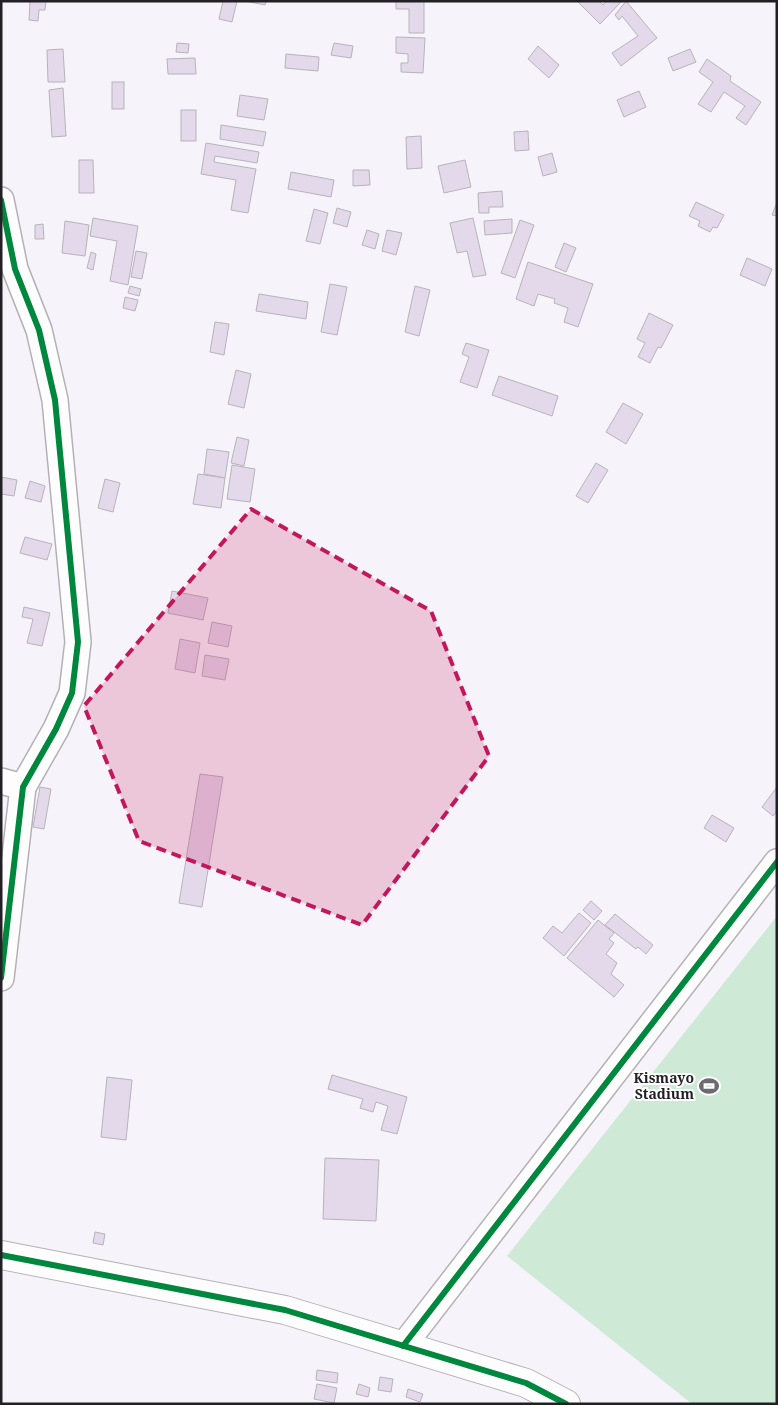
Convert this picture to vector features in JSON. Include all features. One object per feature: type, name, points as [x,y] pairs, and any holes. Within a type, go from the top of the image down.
[{"type":"street","points":[[1,200],[15,269],[39,330],[54,400],[78,642],[72,693],[56,729],[12,784],[1,978]]},
{"type":"street","points":[[402,1346],[777,862]]},
{"type":"street","points":[[1,1255],[285,1310],[526,1383],[566,1404]]},
{"type":"highlighted area","points":[[251,509],[431,611],[489,756],[362,925],[139,841],[84,706]]},
{"type":"green space","name":"Kismayo Stadium","points":[[777,916],[777,1404],[692,1404],[507,1256]]},
{"type":"building","points":[[30,1],[46,1],[45,10],[39,10],[38,21],[29,20]]},
{"type":"building","points":[[223,1],[237,1],[232,22],[219,19]]},
{"type":"building","points":[[245,1],[266,1],[265,5]]},
{"type":"building","points":[[396,1],[424,1],[424,33],[409,33],[409,9],[396,9]]},
{"type":"building","points":[[577,1],[599,1],[603,5],[606,1],[622,1],[600,24]]},
{"type":"building","points":[[626,1],[657,38],[621,66],[612,53],[638,36],[622,16],[619,20],[615,15]]},
{"type":"building","points":[[396,37],[425,38],[423,73],[401,72],[401,63],[408,63],[408,54],[396,53]]},
{"type":"building","points":[[177,43],[189,44],[188,53],[176,52]]},
{"type":"building","points":[[334,43],[353,46],[351,58],[331,55]]},
{"type":"building","points":[[538,46],[559,65],[549,78],[528,59]]},
{"type":"building","points":[[63,49],[65,82],[48,82],[47,50]]},
{"type":"building","points":[[690,49],[696,62],[673,71],[668,58]]},
{"type":"building","points":[[286,54],[319,57],[318,71],[285,68]]},
{"type":"building","points":[[195,58],[196,74],[168,74],[167,59]]},
{"type":"building","points":[[707,59],[731,76],[730,81],[761,102],[746,125],[736,118],[745,106],[724,92],[711,112],[698,104],[713,82],[699,72]]},
{"type":"building","points":[[112,82],[124,82],[124,109],[112,109]]},
{"type":"building","points":[[63,88],[66,136],[52,137],[49,90]]},
{"type":"building","points":[[639,91],[646,107],[624,117],[617,100]]},
{"type":"building","points":[[240,95],[268,99],[264,120],[237,116]]},
{"type":"building","points":[[181,110],[196,110],[196,141],[181,141]]},
{"type":"building","points":[[221,125],[266,132],[263,146],[220,139]]},
{"type":"building","points":[[528,131],[529,150],[515,151],[514,132]]},
{"type":"building","points":[[421,136],[422,168],[407,169],[406,137]]},
{"type":"building","points":[[206,143],[259,152],[257,163],[215,156],[214,162],[256,169],[248,213],[231,210],[236,180],[201,174]]},
{"type":"building","points":[[552,153],[557,172],[543,176],[538,157]]},
{"type":"building","points":[[79,160],[93,160],[94,193],[79,193]]},
{"type":"building","points":[[465,160],[471,187],[444,193],[438,166]]},
{"type":"building","points":[[353,170],[369,170],[370,185],[353,186]]},
{"type":"building","points":[[291,172],[334,180],[331,197],[288,189]]},
{"type":"building","points":[[502,191],[503,207],[489,207],[489,213],[479,213],[478,193]]},
{"type":"building","points":[[696,202],[724,215],[717,228],[713,227],[710,232],[698,226],[700,221],[689,216]]},
{"type":"building","points":[[777,202],[777,216],[772,215]]},
{"type":"building","points":[[337,208],[351,212],[347,227],[333,223]]},
{"type":"building","points":[[314,209],[328,213],[320,244],[306,241]]},
{"type":"building","points":[[93,218],[138,226],[128,285],[110,281],[117,241],[90,236]]},
{"type":"building","points":[[473,218],[486,275],[473,277],[467,251],[457,253],[450,223]]},
{"type":"building","points":[[512,219],[512,233],[485,235],[484,221]]},
{"type":"building","points":[[520,220],[534,225],[515,278],[501,273]]},
{"type":"building","points":[[65,221],[89,225],[85,256],[62,253]]},
{"type":"building","points":[[43,224],[44,239],[35,239],[35,225]]},
{"type":"building","points":[[367,230],[379,234],[375,249],[362,245]]},
{"type":"building","points":[[387,230],[402,233],[396,255],[382,251]]},
{"type":"building","points":[[564,243],[576,248],[566,272],[555,267]]},
{"type":"building","points":[[136,251],[147,253],[142,279],[131,277]]},
{"type":"building","points":[[91,252],[96,254],[93,270],[87,268]]},
{"type":"building","points":[[747,258],[772,269],[765,286],[740,275]]},
{"type":"building","points":[[528,262],[593,284],[578,327],[564,322],[568,308],[554,303],[555,299],[538,294],[534,306],[516,299]]},
{"type":"building","points":[[330,284],[347,287],[337,335],[321,332]]},
{"type":"building","points":[[130,286],[141,289],[139,296],[128,293]]},
{"type":"building","points":[[415,286],[430,290],[419,336],[405,332]]},
{"type":"building","points":[[259,294],[308,302],[306,319],[256,311]]},
{"type":"building","points":[[125,297],[138,300],[135,311],[123,308]]},
{"type":"building","points":[[649,313],[673,325],[661,348],[658,347],[650,363],[638,357],[645,343],[637,339]]},
{"type":"building","points":[[215,322],[229,324],[224,355],[210,352]]},
{"type":"building","points":[[466,343],[489,350],[477,388],[460,382],[469,357],[462,354]]},
{"type":"building","points":[[236,370],[251,374],[244,408],[228,404]]},
{"type":"building","points":[[499,376],[558,396],[552,416],[492,395]]},
{"type":"building","points":[[623,403],[643,414],[626,444],[606,432]]},
{"type":"building","points":[[237,437],[249,440],[244,466],[231,463]]},
{"type":"building","points":[[207,449],[229,452],[225,478],[204,474]]},
{"type":"building","points":[[596,463],[608,470],[588,503],[576,496]]},
{"type":"building","points":[[232,465],[255,469],[250,502],[227,499]]},
{"type":"building","points":[[198,474],[225,478],[221,508],[193,504]]},
{"type":"building","points":[[1,477],[17,480],[14,496],[1,494]]},
{"type":"building","points":[[105,479],[120,483],[113,512],[98,508]]},
{"type":"building","points":[[30,481],[45,486],[41,502],[25,498]]},
{"type":"building","points":[[25,537],[52,544],[47,560],[20,553]]},
{"type":"building","points":[[172,591],[208,598],[203,620],[168,613]]},
{"type":"building","points":[[24,607],[50,613],[42,646],[27,643],[33,619],[22,617]]},
{"type":"building","points":[[212,622],[232,626],[228,647],[208,643]]},
{"type":"building","points":[[180,639],[200,643],[195,673],[175,669]]},
{"type":"building","points":[[205,655],[229,659],[225,680],[202,676]]},
{"type":"building","points":[[200,774],[223,777],[202,907],[179,903]]},
{"type":"building","points":[[40,787],[51,789],[44,829],[33,827]]},
{"type":"building","points":[[777,787],[777,811],[773,816],[762,807]]},
{"type":"building","points":[[712,815],[734,828],[726,842],[704,828]]},
{"type":"building","points":[[591,901],[602,911],[594,920],[583,910]]},
{"type":"building","points":[[579,913],[591,923],[564,956],[543,938],[553,926],[562,933]]},
{"type":"building","points":[[615,914],[653,945],[646,954],[638,947],[636,949],[605,925]]},
{"type":"building","points":[[598,920],[614,933],[609,939],[614,943],[606,954],[617,963],[611,974],[624,985],[614,997],[567,958]]},
{"type":"building","points":[[332,1075],[407,1097],[397,1134],[381,1130],[388,1106],[376,1102],[373,1112],[360,1108],[363,1099],[328,1089]]},
{"type":"building","points":[[107,1077],[132,1080],[126,1140],[101,1137]]},
{"type":"building","points":[[325,1158],[379,1160],[376,1221],[323,1219]]},
{"type":"building","points":[[95,1232],[105,1234],[103,1245],[93,1243]]},
{"type":"building","points":[[317,1370],[338,1373],[337,1383],[316,1380]]},
{"type":"building","points":[[380,1377],[393,1379],[391,1392],[378,1390]]},
{"type":"building","points":[[317,1384],[337,1388],[334,1403],[314,1399]]},
{"type":"building","points":[[359,1384],[370,1388],[368,1397],[356,1394]]},
{"type":"building","points":[[408,1389],[423,1394],[420,1402],[406,1397]]},
{"type":"cycle path","points":[[1,200],[15,269],[39,330],[55,400],[78,642],[72,693],[56,729],[23,787],[1,978]]},
{"type":"cycle path","points":[[403,1346],[777,862]]},
{"type":"cycle path","points":[[1,1255],[285,1310],[526,1383],[566,1404]]},
{"type":"place","name":"Kismayo Stadium","points":[[709,1086]]}]
